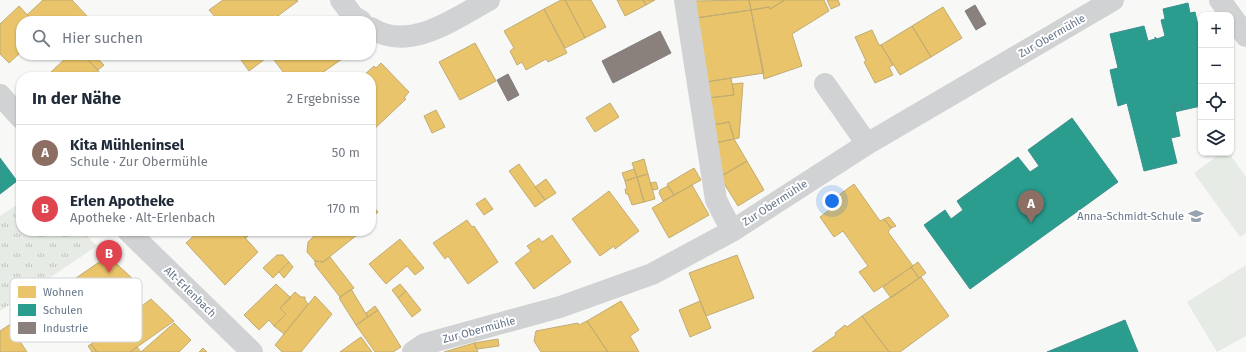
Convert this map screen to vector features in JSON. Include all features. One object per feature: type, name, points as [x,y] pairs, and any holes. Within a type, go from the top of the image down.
[{"type":"street","points":[[341,0],[353,16]]},
{"type":"street","points":[[376,31],[407,38],[434,30],[490,0]]},
{"type":"street","points":[[685,0],[716,200],[732,231]]},
{"type":"street","name":"Zur Obermühle","points":[[413,352],[425,344],[560,307],[652,274],[732,231],[867,144],[1113,0]]},
{"type":"street","points":[[1220,0],[1246,36]]},
{"type":"street","points":[[826,84],[867,144]]},
{"type":"street","points":[[0,95],[16,113]]},
{"type":"street","name":"Alt-Erlenbach","points":[[133,236],[252,352]]},
{"type":"green space","points":[[1217,156],[1231,156],[1246,177],[1246,233],[1240,237],[1194,173]]},
{"type":"green space","points":[[16,205],[16,236],[87,236],[97,246],[49,278],[10,278],[10,304],[0,311],[0,216]]},
{"type":"green space","points":[[1246,265],[1246,336],[1217,352],[1187,302]]},
{"type":"building: Wohnen","points":[[43,0],[72,0],[87,16],[28,16],[27,15]]},
{"type":"building: Wohnen","points":[[223,0],[298,1],[278,16],[214,16],[209,10]]},
{"type":"building: Wohnen","points":[[561,0],[565,0],[585,38],[565,48],[544,9]]},
{"type":"building: Wohnen","points":[[565,0],[591,0],[606,27],[585,38]]},
{"type":"building: Wohnen","points":[[617,0],[643,0],[646,5],[625,16]]},
{"type":"building: Wohnen","points":[[643,0],[655,0],[646,5]]},
{"type":"building: Wohnen","points":[[749,0],[751,10],[696,18],[693,1]]},
{"type":"building: Wohnen","points":[[749,0],[785,0],[770,9],[769,7],[751,10]]},
{"type":"building: Wohnen","points":[[785,0],[824,0],[829,11],[792,34],[802,66],[764,79],[751,10],[769,7],[770,9]]},
{"type":"building: Wohnen","points":[[827,0],[838,0],[840,5],[831,9]]},
{"type":"building: Wohnen","points":[[19,6],[28,16],[16,16],[16,57],[9,63],[0,54],[0,24]]},
{"type":"building: Wohnen","points":[[943,7],[962,38],[931,57],[912,26]]},
{"type":"building: Wohnen","points":[[544,9],[567,53],[548,62],[546,59],[526,70],[522,62],[517,65],[510,51],[514,48],[504,31]]},
{"type":"building: Wohnen","points":[[751,10],[764,73],[706,82],[696,18]]},
{"type":"building: Wohnen","points":[[912,26],[931,57],[900,75],[881,45]]},
{"type":"building: Wohnen","points":[[872,30],[879,45],[881,45],[893,65],[889,67],[893,75],[875,83],[864,62],[866,61],[855,37]]},
{"type":"building: Wohnen","points":[[475,43],[496,81],[460,100],[439,62]]},
{"type":"building: Wohnen","points":[[64,60],[88,60],[99,72],[51,72]]},
{"type":"building: Wohnen","points":[[88,60],[99,60],[104,65],[98,70]]},
{"type":"building: Wohnen","points":[[241,60],[264,60],[249,71]]},
{"type":"building: Wohnen","points":[[274,60],[341,60],[323,72],[283,72]]},
{"type":"building: Wohnen","points":[[381,63],[409,92],[404,98],[406,99],[376,127],[376,72],[367,72],[374,66],[376,68]]},
{"type":"building: Wohnen","points":[[731,78],[734,95],[708,98],[706,82]]},
{"type":"building: Wohnen","points":[[743,83],[739,138],[734,139],[729,122],[713,125],[708,98],[734,95],[732,84]]},
{"type":"building: Wohnen","points":[[610,103],[619,117],[595,132],[586,118]]},
{"type":"building: Wohnen","points":[[436,110],[445,127],[432,133],[424,116]]},
{"type":"building: Wohnen","points":[[729,122],[734,139],[715,143],[713,125]]},
{"type":"building: Wohnen","points":[[734,139],[747,161],[720,177],[715,143]]},
{"type":"building: Wohnen","points":[[644,159],[648,174],[637,177],[632,163]]},
{"type":"building: Wohnen","points":[[747,161],[764,190],[738,206],[720,177]]},
{"type":"building: Wohnen","points":[[519,164],[545,200],[535,207],[509,171]]},
{"type":"building: Wohnen","points":[[694,168],[701,180],[674,195],[667,184]]},
{"type":"building: Wohnen","points":[[634,169],[637,177],[625,181],[622,173]]},
{"type":"building: Wohnen","points":[[648,174],[655,199],[644,202],[637,177]]},
{"type":"building: Wohnen","points":[[637,177],[644,202],[632,205],[628,194],[626,194],[625,189],[627,189],[625,181]]},
{"type":"building: Wohnen","points":[[546,179],[556,193],[545,200],[535,187]]},
{"type":"building: Wohnen","points":[[656,182],[658,189],[653,190],[650,183]]},
{"type":"building: Wohnen","points":[[854,184],[880,221],[884,219],[891,228],[888,232],[913,266],[874,292],[859,272],[868,266],[843,231],[834,237],[820,217],[829,210],[825,205]]},
{"type":"building: Wohnen","points":[[692,185],[709,215],[669,238],[652,208]]},
{"type":"building: Wohnen","points":[[668,186],[674,195],[663,201],[659,193],[660,190]]},
{"type":"building: Wohnen","points":[[609,191],[639,231],[615,249],[614,246],[600,256],[572,219]]},
{"type":"building: Wohnen","points":[[485,198],[493,209],[484,215],[476,204]]},
{"type":"building: Wohnen","points":[[889,217],[896,226],[891,228],[884,219]]},
{"type":"building: Wohnen","points":[[467,220],[472,227],[474,226],[498,262],[468,284],[448,256],[445,259],[433,243]]},
{"type":"building: Wohnen","points":[[552,235],[571,262],[534,289],[515,263],[531,251],[527,246],[539,238],[542,242]]},
{"type":"building: Wohnen","points":[[194,236],[244,236],[258,252],[225,285],[186,243]]},
{"type":"building: Wohnen","points":[[314,236],[356,236],[323,262],[315,261],[307,252],[308,242]]},
{"type":"building: Wohnen","points":[[400,239],[424,268],[415,275],[407,266],[386,284],[369,264]]},
{"type":"building: Wohnen","points":[[277,255],[283,255],[289,262],[273,278],[263,268]]},
{"type":"building: Wohnen","points":[[737,255],[754,298],[706,316],[689,273]]},
{"type":"building: Wohnen","points":[[108,256],[132,278],[76,278]]},
{"type":"building: Wohnen","points":[[330,257],[354,288],[340,297],[315,265],[315,261],[323,262]]},
{"type":"building: Wohnen","points":[[289,262],[293,267],[284,278],[279,272]]},
{"type":"building: Wohnen","points":[[918,262],[926,273],[919,278],[911,267]]},
{"type":"building: Wohnen","points":[[911,267],[919,278],[891,298],[883,287]]},
{"type":"building: Wohnen","points":[[921,277],[949,316],[900,352],[889,352],[862,316]]},
{"type":"building: Wohnen","points":[[276,284],[291,298],[280,308],[286,314],[274,326],[269,320],[259,330],[244,315]]},
{"type":"building: Wohnen","points":[[400,284],[406,291],[398,298],[392,290]]},
{"type":"building: Wohnen","points":[[351,289],[368,317],[356,325],[339,298]]},
{"type":"building: Wohnen","points":[[406,291],[421,310],[412,317],[398,298]]},
{"type":"building: Wohnen","points":[[295,292],[301,297],[305,297],[308,304],[284,334],[274,326],[286,314],[280,308]]},
{"type":"building: Wohnen","points":[[315,296],[332,314],[301,352],[282,352],[275,345]]},
{"type":"building: Wohnen","points":[[151,299],[174,321],[130,352],[97,352],[91,344],[94,342],[142,342],[142,306]]},
{"type":"building: Wohnen","points":[[621,301],[639,330],[630,336],[639,352],[608,352],[587,321]]},
{"type":"building: Wohnen","points":[[700,301],[711,328],[690,337],[679,310]]},
{"type":"building: Wohnen","points":[[375,306],[378,310],[368,317],[366,313]]},
{"type":"building: Wohnen","points":[[378,310],[401,347],[393,352],[375,352],[356,325]]},
{"type":"building: Wohnen","points":[[862,316],[889,352],[812,352],[836,335],[835,333],[845,325],[847,327]]},
{"type":"building: Wohnen","points":[[587,321],[608,352],[541,352],[534,341],[536,331],[578,323],[579,325]]},
{"type":"building: Wohnen","points":[[174,323],[191,340],[179,352],[141,352]]},
{"type":"building: Wohnen","points":[[9,325],[10,342],[20,342],[27,352],[0,352],[0,331]]},
{"type":"building: Wohnen","points":[[361,337],[372,352],[340,352],[351,344]]},
{"type":"building: Wohnen","points":[[498,339],[499,346],[477,349],[474,343]]},
{"type":"building: Wohnen","points":[[474,343],[478,352],[444,352]]},
{"type":"building: Wohnen","points":[[91,344],[97,352],[92,352],[88,346]]},
{"type":"building: Wohnen","points":[[137,347],[141,352],[130,352]]},
{"type":"building: Wohnen","points":[[203,348],[207,352],[199,352]]},
{"type":"building: Schulen","points":[[1188,3],[1190,13],[1195,12],[1198,26],[1198,107],[1183,110],[1182,103],[1174,106],[1180,136],[1171,138],[1177,163],[1144,171],[1127,103],[1118,106],[1110,70],[1118,68],[1110,34],[1144,26],[1148,41],[1155,39],[1155,37],[1157,39],[1165,36],[1161,20],[1165,19],[1163,9]]},
{"type":"building: Schulen","points":[[1182,103],[1183,110],[1175,112],[1174,106]]},
{"type":"building: Schulen","points":[[1072,118],[1118,182],[970,289],[924,225],[945,210],[951,219],[963,210],[957,201],[1018,157],[1030,172],[1039,166],[1028,150]]},
{"type":"building: Schulen","points":[[0,158],[16,182],[0,194]]},
{"type":"building: Schulen","points":[[1125,320],[1138,352],[1047,352]]},
{"type":"building: Industrie","points":[[975,5],[986,24],[976,30],[965,11]]},
{"type":"building: Industrie","points":[[660,31],[671,53],[613,83],[602,61]]},
{"type":"building: Industrie","points":[[508,74],[519,95],[508,101],[497,80]]},
{"type":"place","name":"Anna-Schmidt-Schule","points":[[1196,216]]},
{"type":"place","name":"Kita Mühleninsel","points":[[1031,223]]},
{"type":"place","name":"Erlen Apotheke","points":[[109,273]]}]
